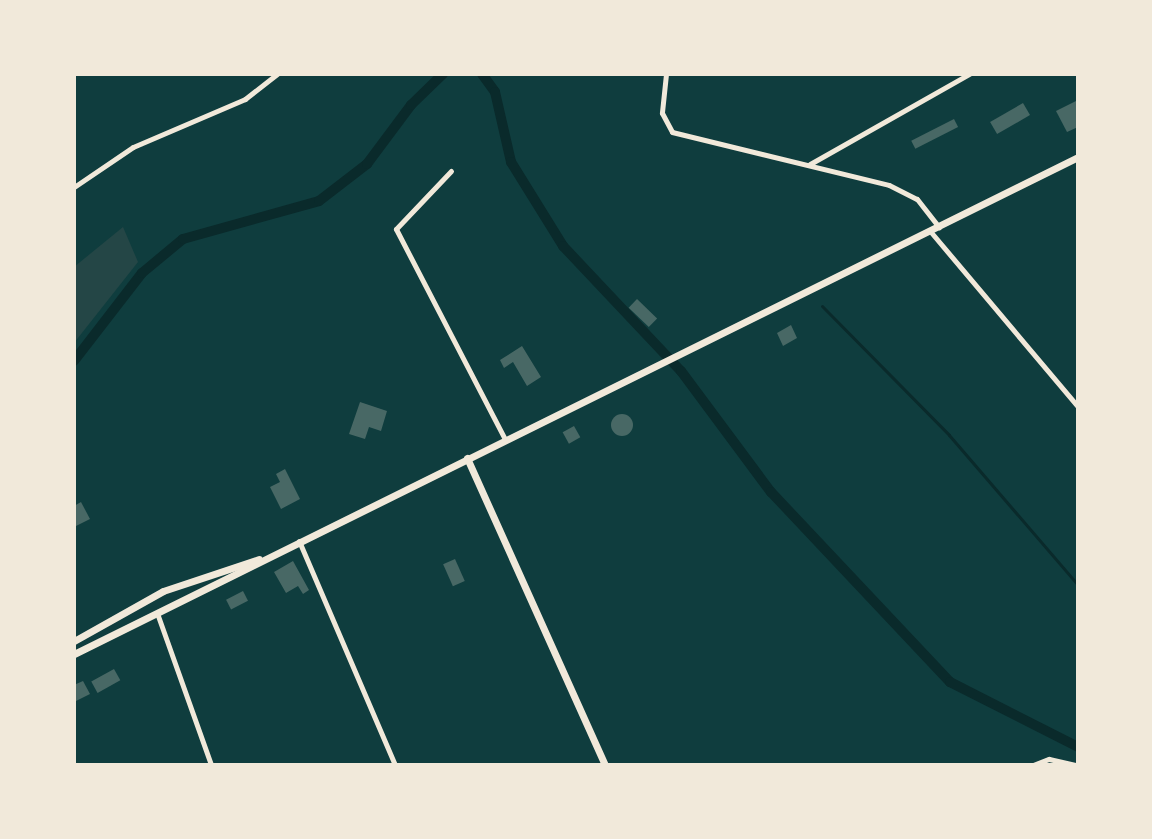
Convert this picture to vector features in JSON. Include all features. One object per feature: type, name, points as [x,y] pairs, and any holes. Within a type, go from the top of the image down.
[{"type":"main road","points":[[74,654],[1078,157]]},
{"type":"main road","points":[[467,458],[605,765]]},
{"type":"main road","points":[[74,641],[163,591],[268,556]]},
{"type":"street","points":[[74,187],[133,147],[245,99],[277,74]]},
{"type":"street","points":[[666,74],[662,113],[672,132],[900,188],[924,205],[939,227]]},
{"type":"street","points":[[810,164],[969,74]]},
{"type":"street","points":[[451,171],[400,220],[396,229],[505,439]]},
{"type":"street","points":[[930,231],[1078,407]]},
{"type":"street","points":[[299,541],[395,765]]},
{"type":"street","points":[[157,613],[211,765]]},
{"type":"street","points":[[1033,765],[1049,759],[1076,765]]},
{"type":"shaded area","points":[[123,227],[138,262],[74,343],[74,267]]},
{"type":"building","points":[[1078,100],[1078,127],[1067,132],[1056,111]]},
{"type":"building","points":[[1023,103],[1030,115],[997,134],[990,122]]},
{"type":"building","points":[[954,119],[958,127],[915,149],[911,141]]},
{"type":"building","points":[[637,299],[657,318],[649,327],[629,308]]},
{"type":"building","points":[[791,325],[797,338],[783,346],[777,333]]},
{"type":"building","points":[[522,346],[541,377],[527,386],[513,362],[504,368],[500,360]]},
{"type":"building","points":[[360,402],[387,411],[381,431],[369,427],[365,439],[349,434]]},
{"type":"building","points":[[622,414],[630,417],[633,425],[630,433],[622,436],[614,433],[611,425],[614,417]]},
{"type":"building","points":[[574,426],[580,437],[569,444],[563,432]]},
{"type":"building","points":[[285,469],[300,499],[281,509],[270,487],[280,482],[276,474]]},
{"type":"building","points":[[81,502],[90,519],[74,527],[74,506]]},
{"type":"building","points":[[455,559],[465,581],[453,586],[443,564]]},
{"type":"building","points":[[293,561],[309,590],[303,594],[298,586],[286,593],[274,572]]},
{"type":"building","points":[[243,591],[248,601],[231,609],[226,600]]},
{"type":"building","points":[[114,669],[120,680],[98,693],[91,682]]},
{"type":"building","points":[[83,681],[90,694],[74,702],[74,685]]},
{"type":"waterway","points":[[74,361],[142,273],[183,239],[319,201],[367,164],[411,105],[443,74]]},
{"type":"waterway","points":[[482,74],[495,92],[511,162],[563,246],[681,371],[771,492],[950,682],[1078,747]]},
{"type":"waterway","points":[[822,306],[949,435],[1078,585]]}]
